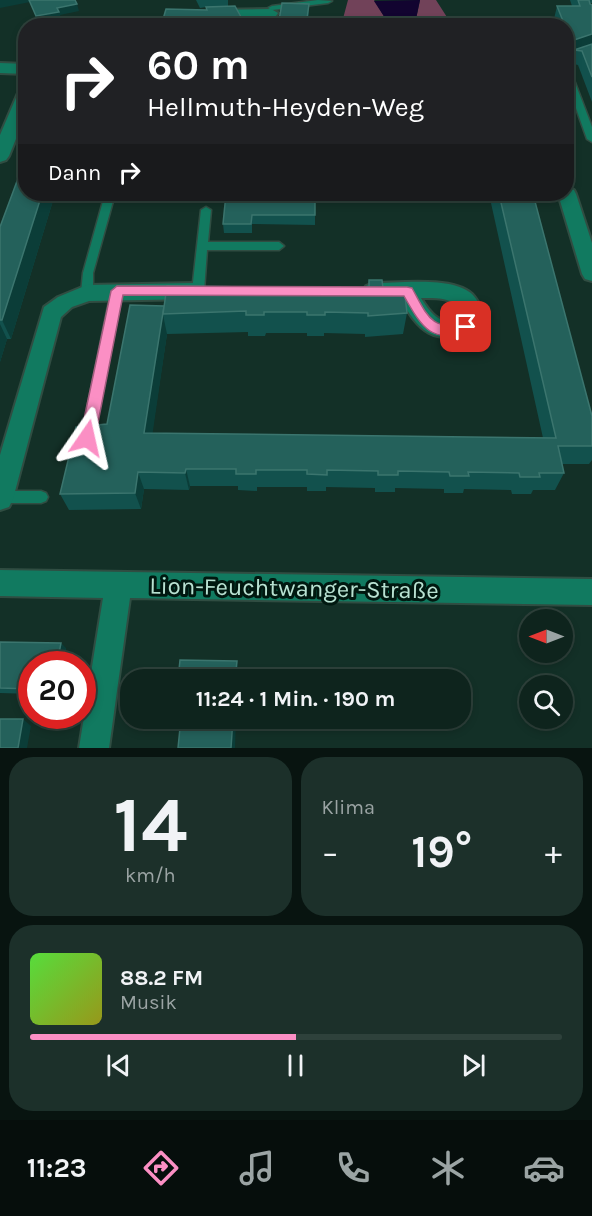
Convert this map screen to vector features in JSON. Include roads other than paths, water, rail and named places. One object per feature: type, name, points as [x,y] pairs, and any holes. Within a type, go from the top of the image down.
[{"type":"street","points":[[190,14],[270,15]]},
{"type":"street","points":[[0,68],[18,69]]},
{"type":"street","points":[[0,156],[18,112]]},
{"type":"street","points":[[569,201],[592,274]]},
{"type":"street","points":[[0,498],[51,314],[65,302],[87,293],[221,291]]},
{"type":"street","points":[[349,291],[407,291]]},
{"type":"street","name":"Lion-Feuchtwanger-Straße","points":[[0,583],[591,598]]},
{"type":"street","points":[[94,748],[118,586]]},
{"type":"lane","points":[[270,15],[328,1]]},
{"type":"lane","points":[[574,57],[592,50]]},
{"type":"lane","points":[[574,93],[592,139]]},
{"type":"lane","points":[[87,293],[88,273],[108,201]]},
{"type":"lane","points":[[198,291],[206,210]]},
{"type":"lane","points":[[202,246],[279,246]]},
{"type":"lane","points":[[87,438],[117,291]]},
{"type":"lane","points":[[0,498],[41,497]]}]
